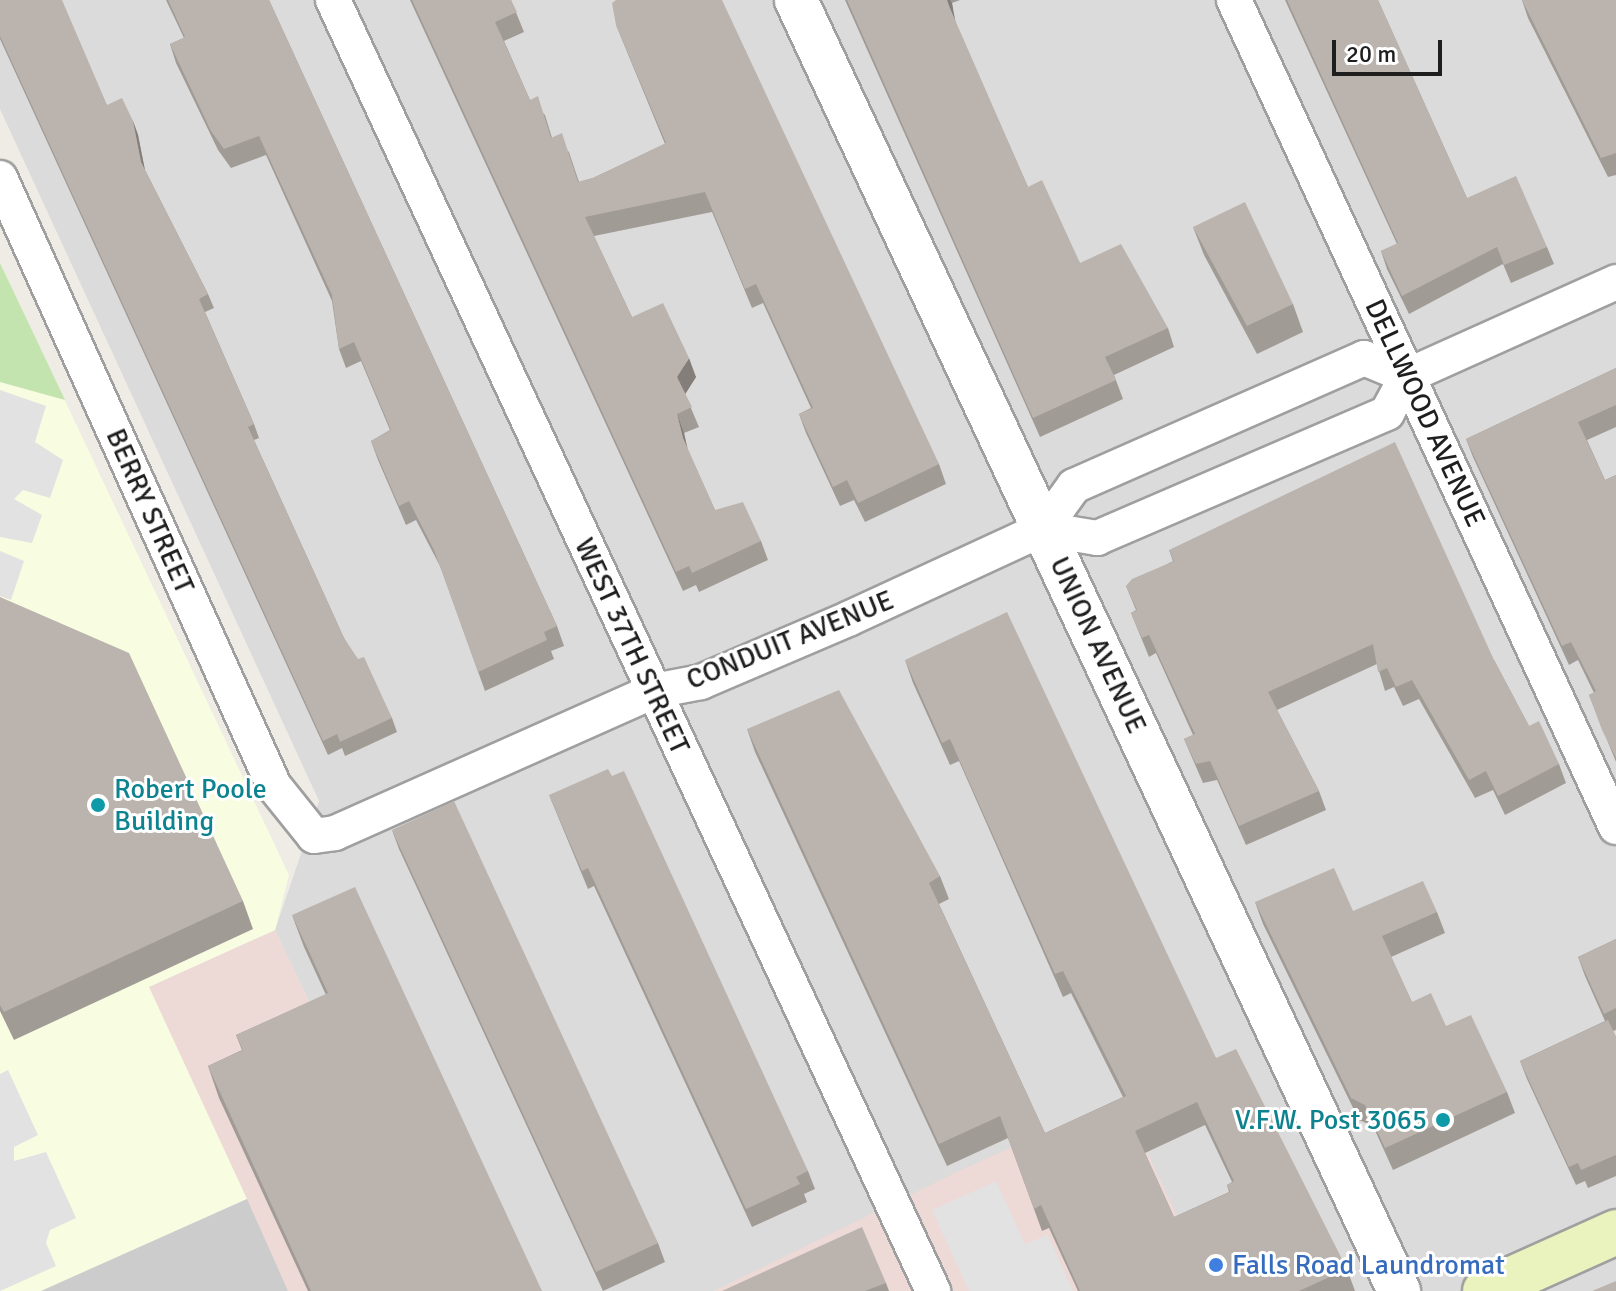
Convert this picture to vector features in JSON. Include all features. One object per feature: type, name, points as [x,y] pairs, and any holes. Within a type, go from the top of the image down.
[{"type":"main road","points":[[1485,1291],[1616,1232]]},
{"type":"street","name":"WEST 37TH STREET","points":[[333,0],[933,1291]]},
{"type":"street","name":"UNION AVENUE","points":[[796,0],[1399,1291]]},
{"type":"street","name":"DELLWOOD AVENUE","points":[[1234,0],[1616,827]]},
{"type":"street","name":"BERRY STREET","points":[[0,178],[274,786],[314,836]]},
{"type":"street","points":[[1407,376],[1364,358],[1074,486],[1043,529],[1097,538],[1387,413],[1407,376],[1616,282]]},
{"type":"street","name":"CONDUIT AVENUE","points":[[314,836],[335,833],[654,691],[701,682],[1043,529]]},
{"type":"shaded area","points":[[0,0],[1616,0],[1616,1291],[1212,1291],[1121,1098],[714,1291],[447,1291],[275,930],[319,801],[0,109]]},
{"type":"shaded area","points":[[0,263],[289,875],[275,930],[149,987],[247,1199],[41,1291],[0,1291]]},
{"type":"shaded area","points":[[0,390],[46,406],[35,442],[63,460],[50,498],[23,490],[14,499],[42,515],[32,543],[0,537]]},
{"type":"shaded area","points":[[0,551],[24,561],[11,600],[0,596]]},
{"type":"shaded area","points":[[275,930],[447,1291],[288,1291],[148,987]]},
{"type":"shaded area","points":[[8,1070],[38,1135],[14,1147],[14,1161],[46,1152],[76,1218],[50,1230],[46,1243],[56,1266],[0,1291],[0,1074]]},
{"type":"shaded area","points":[[1122,1098],[1212,1291],[714,1291],[963,1169]]},
{"type":"shaded area","points":[[996,1181],[1025,1244],[1048,1235],[1073,1291],[969,1291],[932,1210]]},
{"type":"shaded area","points":[[247,1199],[288,1291],[41,1291]]},
{"type":"green space","points":[[0,263],[65,400],[0,382]]},
{"type":"building","points":[[0,0],[62,0],[107,105],[122,98],[133,121],[141,162],[208,294],[199,299],[254,424],[248,427],[344,638],[358,659],[364,657],[392,718],[340,742],[337,734],[323,741],[0,36]]},
{"type":"building","points":[[168,0],[269,0],[557,626],[544,632],[547,640],[478,672],[434,550],[409,501],[399,506],[371,441],[391,430],[354,342],[339,349],[332,295],[259,136],[224,149],[211,131],[170,44],[185,37]]},
{"type":"building","points":[[412,0],[511,0],[517,12],[495,22],[530,100],[538,96],[551,138],[562,133],[578,182],[593,178],[666,143],[616,25],[612,3],[616,0],[722,0],[939,464],[858,503],[847,480],[833,487],[799,414],[813,408],[756,284],[745,289],[705,192],[585,217],[632,317],[663,303],[689,358],[677,377],[692,407],[677,414],[683,438],[715,510],[743,502],[761,541],[692,573],[689,566],[676,572]]},
{"type":"building","points":[[847,0],[947,0],[1028,187],[1042,180],[1080,263],[1121,244],[1168,328],[1105,357],[1116,380],[1033,418]]},
{"type":"building","points":[[1287,0],[1378,0],[1467,198],[1516,176],[1547,247],[1504,265],[1497,247],[1402,296],[1381,251],[1398,243]]},
{"type":"building","points":[[1522,0],[1616,0],[1616,153],[1601,158]]},
{"type":"building","points":[[1245,202],[1293,304],[1247,326],[1193,227]]},
{"type":"building","points":[[1616,368],[1616,405],[1578,422],[1605,480],[1616,475],[1616,758],[1589,695],[1596,691],[1571,642],[1562,646],[1466,439]]},
{"type":"building","points":[[1395,442],[1494,660],[1529,726],[1539,721],[1559,764],[1498,796],[1486,771],[1469,780],[1412,680],[1396,687],[1387,668],[1378,672],[1373,644],[1268,692],[1319,791],[1239,826],[1210,761],[1196,764],[1184,739],[1195,734],[1149,635],[1142,638],[1131,613],[1137,610],[1126,586],[1132,579],[1174,561],[1169,550]]},
{"type":"building","name":"Robert Poole Building","points":[[0,597],[129,653],[243,901],[4,1012],[0,1005]]},
{"type":"building","points":[[1007,612],[1216,1058],[1236,1049],[1347,1269],[1299,1291],[1080,1291],[1041,1205],[1034,1209],[1000,1116],[939,1144],[747,729],[839,690],[940,876],[929,883],[1045,1133],[1126,1096],[1063,971],[1055,974],[950,739],[942,743],[905,660]],"holes":[[[1197,1102],[1234,1181],[1227,1185],[1230,1192],[1174,1217],[1135,1131]]]},
{"type":"building","points":[[608,769],[612,776],[624,771],[808,1171],[796,1177],[800,1184],[746,1209],[588,868],[582,871],[549,795]]},
{"type":"building","points":[[454,801],[658,1243],[596,1272],[392,830]]},
{"type":"building","points":[[1334,868],[1353,911],[1423,881],[1437,912],[1382,936],[1412,1002],[1431,993],[1446,1026],[1471,1015],[1507,1092],[1385,1148],[1365,1105],[1351,1098],[1255,902]]},
{"type":"building","points":[[355,887],[542,1291],[311,1291],[208,1066],[243,1050],[236,1035],[328,993],[292,915]]},
{"type":"building","points":[[1616,939],[1616,1008],[1604,1014],[1578,957]]},
{"type":"building","points":[[1608,1020],[1616,1037],[1616,1155],[1581,1170],[1578,1163],[1569,1167],[1520,1061]]},
{"type":"building","points":[[862,1227],[886,1283],[865,1291],[722,1291]]},
{"type":"building","points":[[1616,1281],[1616,1291],[1592,1291]]},
{"type":"place","name":"Robert Poole Building","points":[[98,805]]},
{"type":"place","name":"V.F.W. Post 3065","points":[[1443,1120]]},
{"type":"place","name":"Falls Road Laundromat","points":[[1216,1265]]}]
